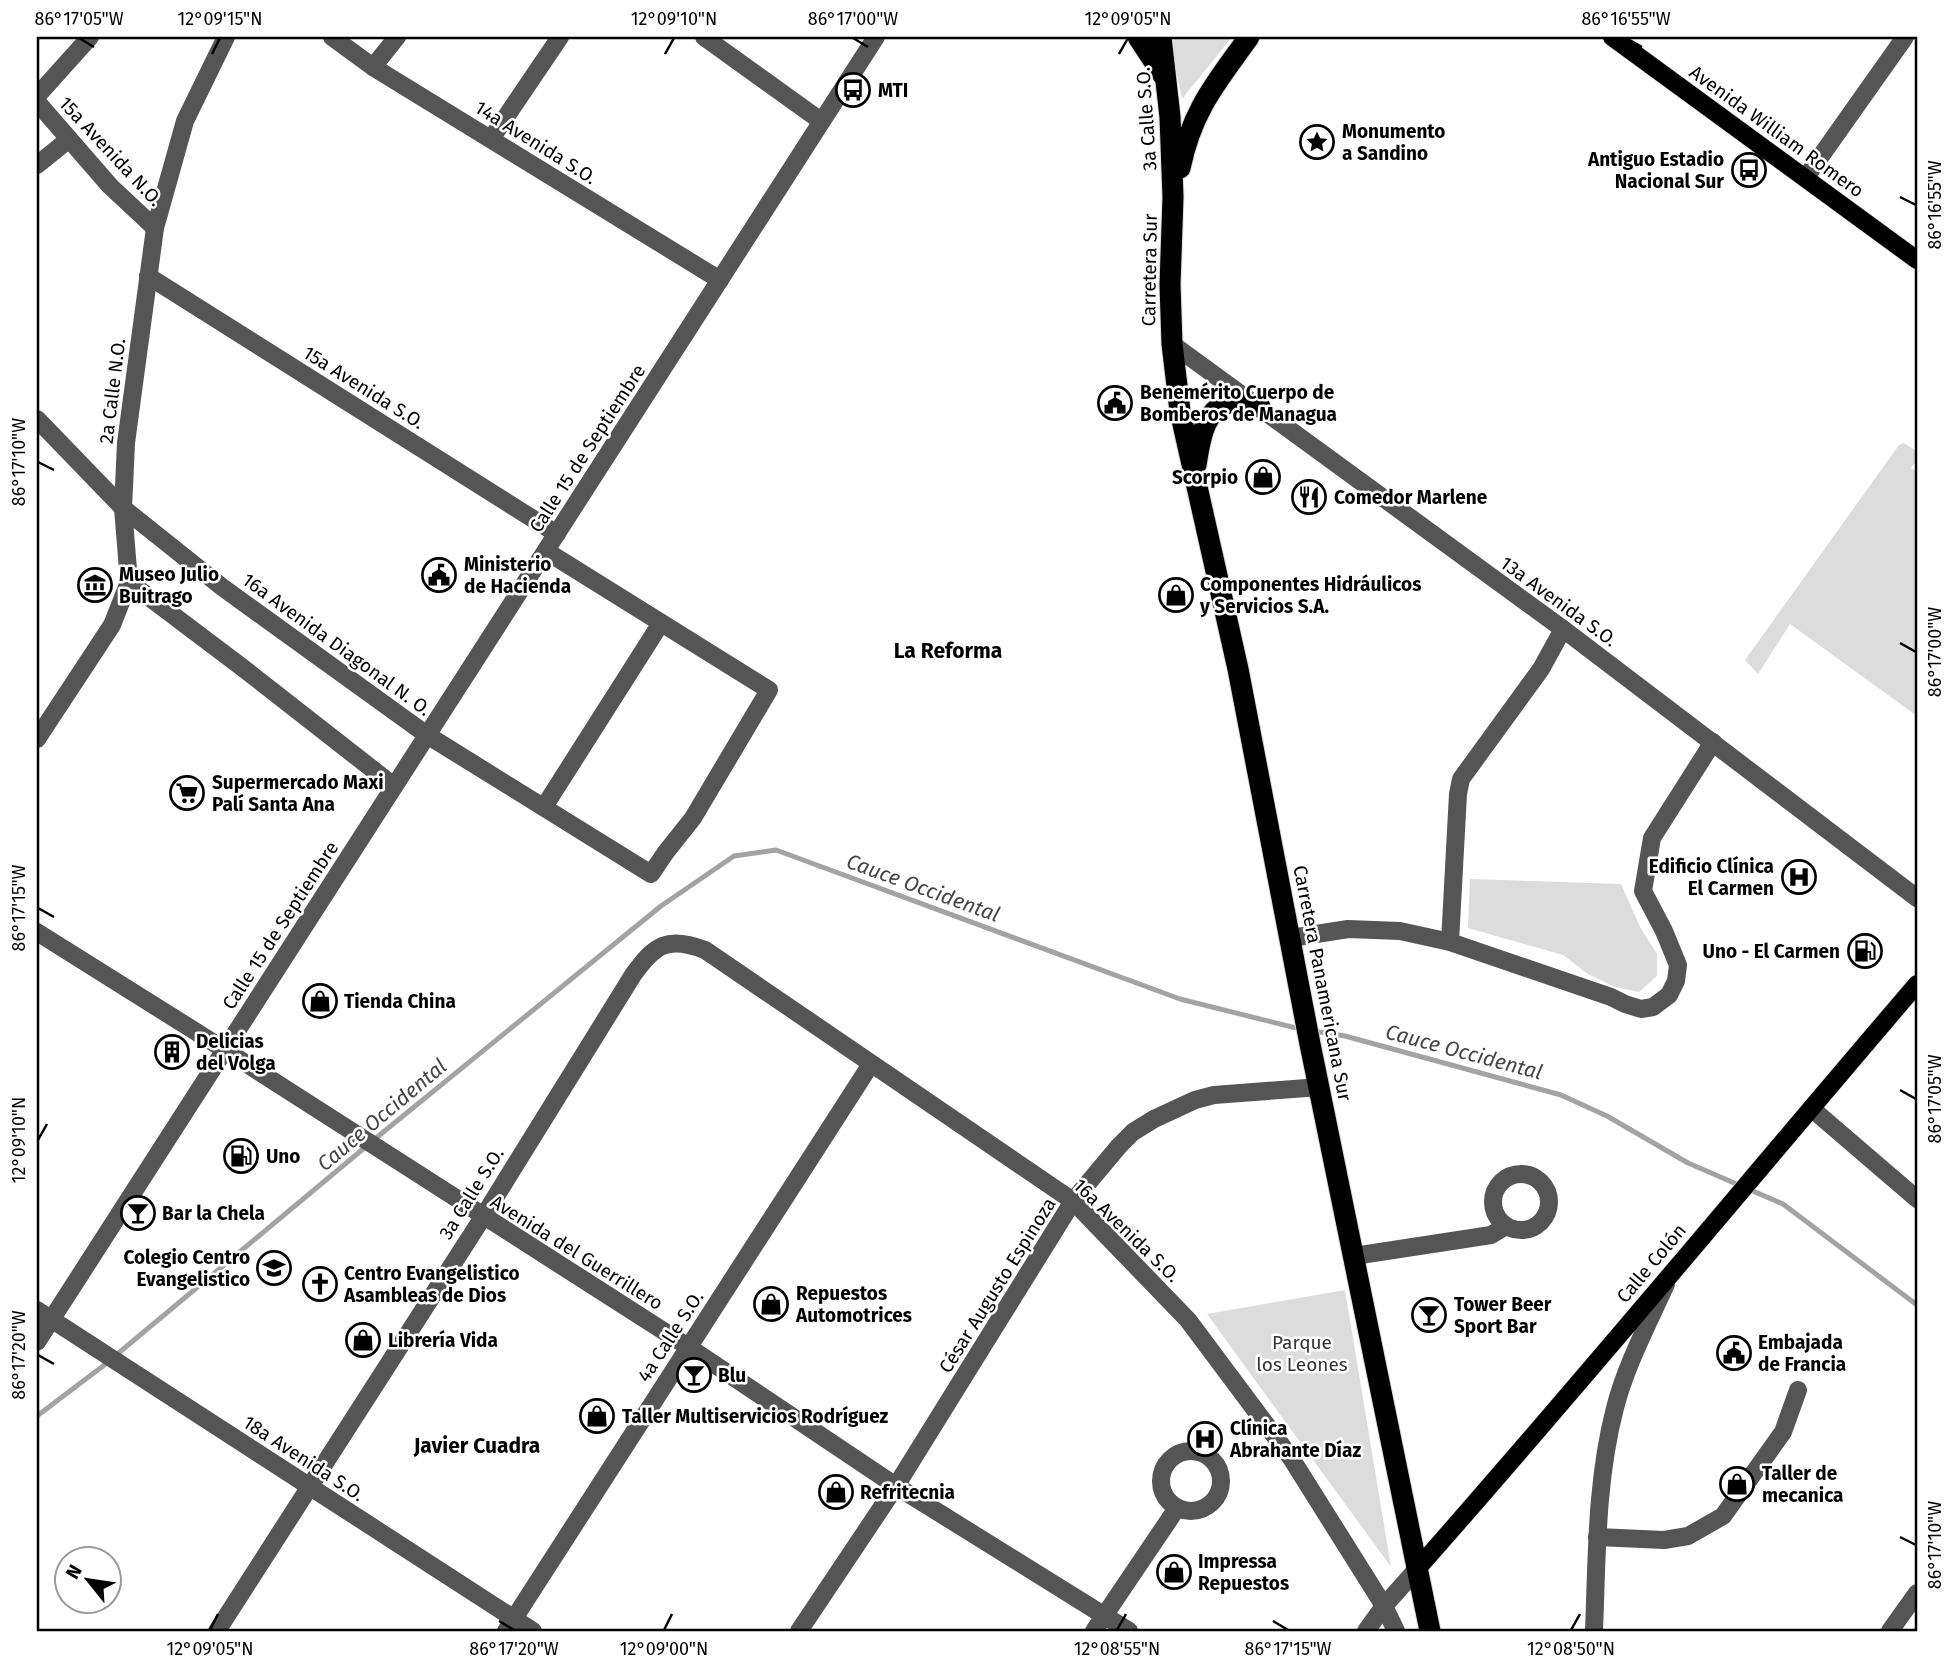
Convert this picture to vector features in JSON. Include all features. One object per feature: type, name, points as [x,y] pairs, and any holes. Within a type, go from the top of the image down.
[{"type":"highway","points":[[1138,37],[1167,83]]},
{"type":"highway","name":"3a Calle S.O.","points":[[1161,37],[1167,83],[1173,197]]},
{"type":"highway","points":[[1173,197],[1193,120],[1249,37]]},
{"type":"highway","name":"Carretera Sur","points":[[1172,344],[1170,285],[1173,197]]},
{"type":"highway","name":"Carretera Panamericana Sur","points":[[1172,344],[1180,411],[1238,669],[1309,1036],[1430,1631]]},
{"type":"highway","points":[[1195,474],[1202,431],[1209,417],[1219,407],[1235,402],[1260,407]]},
{"type":"main road","name":"Avenida William Romero","points":[[1612,37],[1917,260]]},
{"type":"main road","name":"Calle Colón","points":[[1417,1569],[1514,1459],[1917,984]]},
{"type":"street","points":[[37,96],[90,37]]},
{"type":"street","name":"2a Calle N.O.","points":[[37,739],[112,625],[128,582],[123,508],[126,443],[155,228],[185,121],[226,37]]},
{"type":"street","name":"14a Avenida S.O.","points":[[332,37],[373,67],[720,280]]},
{"type":"street","points":[[373,67],[397,37]]},
{"type":"street","points":[[491,139],[560,37]]},
{"type":"street","points":[[704,37],[821,121]]},
{"type":"street","name":"Calle 15 de Septiembre","points":[[37,1342],[44,1315],[225,1050],[876,37]]},
{"type":"street","points":[[1806,177],[1905,37]]},
{"type":"street","name":"15a Avenida N.O.","points":[[37,102],[110,186],[155,228]]},
{"type":"street","points":[[37,164],[68,140]]},
{"type":"street","name":"15a Avenida S.O.","points":[[148,276],[557,534]]},
{"type":"street","name":"13a Avenida S.O.","points":[[1172,344],[1563,629],[1917,898]]},
{"type":"street","name":"16a Avenida Diagonal N. O.","points":[[37,419],[123,508],[222,587],[427,734],[652,874],[693,818],[769,690],[660,623]]},
{"type":"street","points":[[544,807],[660,623],[546,551]]},
{"type":"street","points":[[128,582],[394,786]]},
{"type":"street","points":[[1450,942],[1461,779],[1541,669],[1563,629]]},
{"type":"street","points":[[1291,938],[1334,930],[1377,928],[1450,942],[1641,1009],[1653,1007],[1669,995],[1676,981],[1678,965],[1643,891],[1652,838],[1713,742]]},
{"type":"street","name":"Avenida del Guerrillero","points":[[37,932],[690,1348],[895,1486],[1129,1631]]},
{"type":"street","name":"16a Avenida S.O.","points":[[687,944],[705,950],[1073,1202],[1188,1320],[1291,1458],[1384,1606],[1396,1631]]},
{"type":"street","name":"3a Calle S.O.","points":[[218,1631],[646,957],[656,948],[687,944]]},
{"type":"street","name":"4a Calle S.O.","points":[[510,1625],[871,1063]]},
{"type":"street","name":"César Augusto Espinoza","points":[[799,1631],[895,1486],[1073,1202],[1105,1161],[1133,1132],[1175,1108],[1214,1095],[1320,1087]]},
{"type":"street","points":[[1811,1108],[1917,1199]]},
{"type":"street","points":[[1354,1256],[1491,1235],[1506,1226]]},
{"type":"street","points":[[1594,1631],[1599,1487],[1615,1406],[1631,1361],[1672,1271]]},
{"type":"street","name":"18a Avenida S.O.","points":[[44,1315],[310,1487],[510,1625],[533,1631]]},
{"type":"street","points":[[1597,1537],[1664,1540],[1688,1536],[1723,1516],[1783,1432],[1798,1390]]},
{"type":"street","points":[[1094,1631],[1177,1508]]},
{"type":"street","points":[[1366,1631],[1417,1569]]},
{"type":"street","points":[[1890,1631],[1917,1593]]},
{"type":"green space","points":[[1169,37],[1232,37],[1182,99]]},
{"type":"green space","points":[[1904,443],[1915,450],[1915,463],[1911,468],[1917,472],[1917,716],[1790,624],[1758,674],[1745,660],[1899,445]]},
{"type":"green space","points":[[1470,879],[1621,884],[1640,927],[1657,954],[1657,976],[1639,992],[1615,987],[1588,974],[1563,955],[1468,928]]},
{"type":"green space","name":"Parque los Leones","points":[[1345,1290],[1391,1567],[1207,1314]]},
{"type":"waterway","name":"Cauce Occidental","points":[[37,1416],[103,1366],[387,1129],[661,906],[734,856],[776,850],[1180,999],[1300,1029]]},
{"type":"waterway","name":"Cauce Occidental","points":[[1313,1031],[1345,1036],[1561,1095],[1607,1116],[1688,1163],[1783,1204],[1917,1305]]},
{"type":"place","name":"MTI","points":[[853,90]]},
{"type":"place","name":"Monumento a Sandino","points":[[1317,142]]},
{"type":"place","name":"Antiguo Estadio Nacional Sur","points":[[1749,170]]},
{"type":"place","name":"Benemérito Cuerpo de Bomberos de Managua","points":[[1115,403]]},
{"type":"place","name":"Scorpio","points":[[1263,477]]},
{"type":"place","name":"Comedor Marlene","points":[[1309,497]]},
{"type":"place","name":"Ministerio de Hacienda","points":[[439,575]]},
{"type":"place","name":"Museo Julio Buitrago","points":[[95,585]]},
{"type":"place","name":"Componentes Hidráulicos y Servicios S.A.","points":[[1176,595]]},
{"type":"place","name":"Supermercado Maxi Palí Santa Ana","points":[[187,793]]},
{"type":"place","name":"Edificio Clínica El Carmen","points":[[1799,877]]},
{"type":"place","name":"Uno - El Carmen","points":[[1865,951]]},
{"type":"place","name":"Tienda China","points":[[320,1001]]},
{"type":"place","name":"Delicias del Volga","points":[[172,1052]]},
{"type":"place","name":"Uno","points":[[241,1156]]},
{"type":"place","name":"Bar la Chela","points":[[138,1213]]},
{"type":"place","name":"Colegio Centro Evangelistico","points":[[274,1268]]},
{"type":"place","name":"Centro Evangelistico Asambleas de Dios","points":[[320,1284]]},
{"type":"place","name":"Repuestos Automotrices","points":[[771,1304]]},
{"type":"place","name":"Tower Beer Sport Bar","points":[[1429,1315]]},
{"type":"place","name":"Librería Vida","points":[[363,1340]]},
{"type":"place","name":"Embajada de Francia","points":[[1734,1353]]},
{"type":"place","name":"Blu","points":[[694,1375]]},
{"type":"place","name":"Taller Multiservicios Rodríguez","points":[[597,1416]]},
{"type":"place","name":"Clínica Abrahante Díaz","points":[[1205,1439]]},
{"type":"place","name":"Taller de mecanica","points":[[1737,1484]]},
{"type":"place","name":"Refritecnia","points":[[836,1492]]},
{"type":"place","name":"Impressa Repuestos","points":[[1174,1572]]},
{"type":"district","name":"La Reforma","points":[[948,651]]},
{"type":"district","name":"Javier Cuadra","points":[[477,1446]]}]
